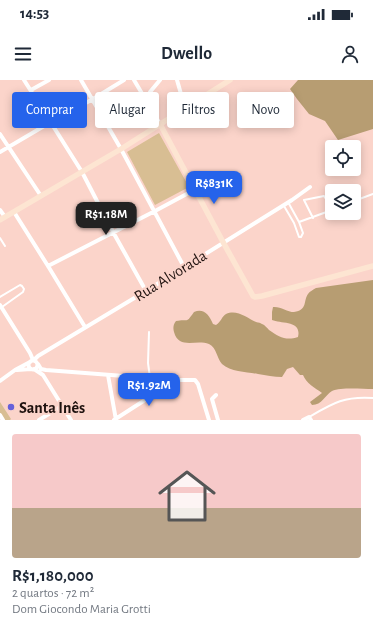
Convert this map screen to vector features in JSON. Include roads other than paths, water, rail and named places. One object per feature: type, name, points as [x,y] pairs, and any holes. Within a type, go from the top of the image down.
[{"type":"street","points":[[24,80],[31,90],[49,80]]},
{"type":"street","points":[[81,80],[121,148],[184,267]]},
{"type":"street","points":[[87,102],[124,80]]},
{"type":"street","points":[[134,80],[141,92]]},
{"type":"street","points":[[150,92],[160,80]]},
{"type":"street","points":[[177,80],[180,92]]},
{"type":"street","points":[[211,92],[230,80]]},
{"type":"street","points":[[0,210],[3,218],[82,172],[167,120]]},
{"type":"street","points":[[160,124],[251,293],[255,297],[268,295],[373,266]]},
{"type":"street","points":[[0,152],[40,128]]},
{"type":"street","points":[[54,128],[82,172],[146,292]]},
{"type":"street","points":[[0,134],[41,196]]},
{"type":"street","name":"Rua Alvorada","points":[[34,362],[37,367],[32,369],[29,367],[29,364],[34,362],[38,356],[146,292],[310,187]]},
{"type":"street","points":[[48,266],[196,189]]},
{"type":"street","points":[[14,212],[85,327]]},
{"type":"street","points":[[1,306],[34,362],[44,373],[71,420]]},
{"type":"street","points":[[0,381],[15,370],[34,362]]},
{"type":"street","points":[[15,370],[32,369],[44,373],[193,380],[198,382],[209,420]]},
{"type":"street","points":[[108,375],[115,420],[176,380]]},
{"type":"street","points":[[216,395],[212,398],[218,420]]},
{"type":"street","points":[[39,420],[62,406]]},
{"type":"street","points":[[0,415],[3,420]]},
{"type":"street","points":[[303,420],[310,418]]},
{"type":"lane","points":[[361,199],[373,194]]},
{"type":"lane","points":[[313,218],[303,201],[324,196],[325,198]]},
{"type":"lane","points":[[283,205],[294,223],[299,237],[303,236],[299,222],[288,202]]},
{"type":"lane","points":[[299,222],[325,212]]},
{"type":"lane","points":[[0,238],[5,246]]},
{"type":"lane","points":[[0,297],[20,285],[24,289],[23,292],[1,306]]},
{"type":"lane","points":[[149,332],[148,363],[150,378]]},
{"type":"lane","points":[[310,418],[328,405],[342,400],[373,398]]},
{"type":"place","name":"Santa Inês","points":[[11,407]]}]
